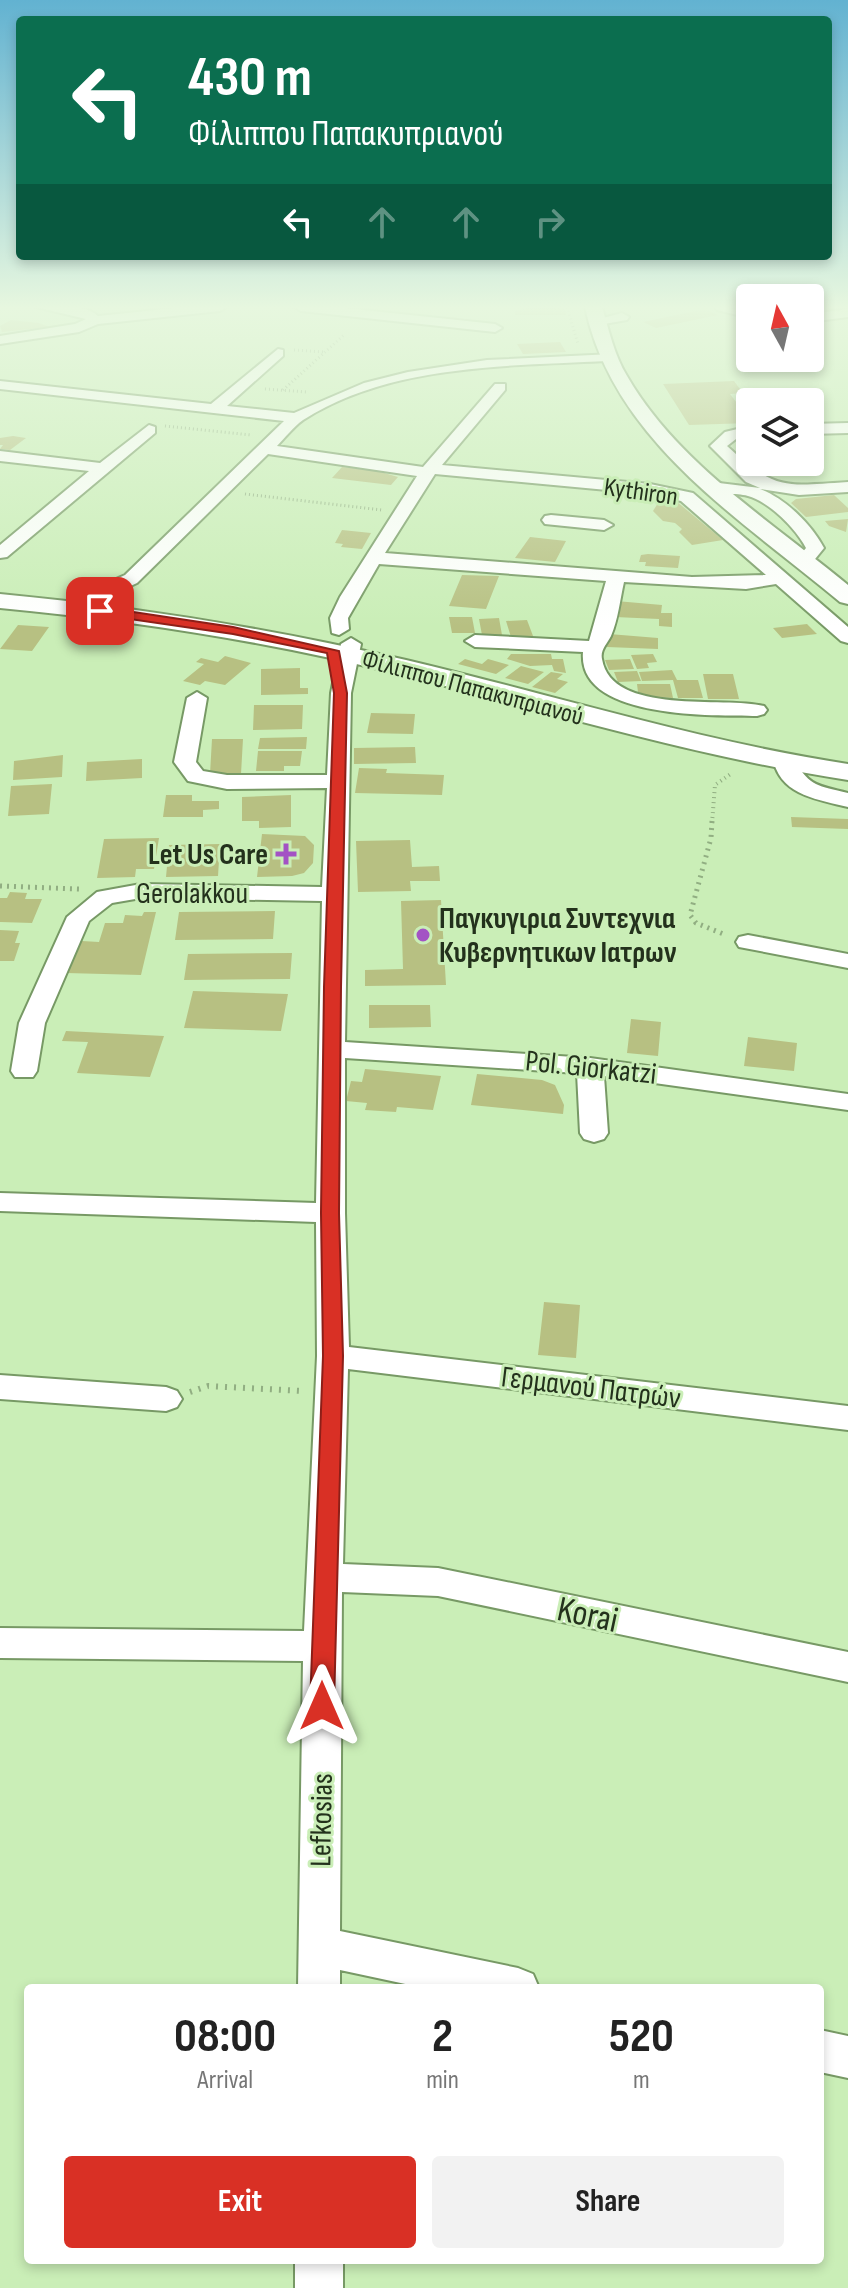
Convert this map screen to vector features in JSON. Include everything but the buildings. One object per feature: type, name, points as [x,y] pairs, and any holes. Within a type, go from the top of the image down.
[{"type":"main road","points":[[643,414],[653,427],[719,488],[847,596]]},
{"type":"main road","name":"Φίλιππου Παπακυπριανού","points":[[0,594],[122,604],[341,656],[694,733],[848,759]]},
{"type":"main road","name":"Φίλιππου Παπακυπριανού","points":[[0,601],[100,611],[233,630],[341,656],[368,671],[407,669],[686,743],[848,772]]},
{"type":"street","points":[[266,414],[296,418]]},
{"type":"street","points":[[122,604],[124,591],[131,579],[296,418],[305,414]]},
{"type":"street","name":"Lefkosias","points":[[319,1984],[322,1646],[333,1356],[330,1213],[341,656],[339,618],[428,471],[477,414]]},
{"type":"street","points":[[824,429],[848,428]]},
{"type":"street","points":[[1,553],[149,430]]},
{"type":"street","points":[[736,434],[726,437],[718,446],[736,463]]},
{"type":"street","name":"Kythiron","points":[[265,449],[428,471],[583,503],[669,491],[692,499],[848,637]]},
{"type":"street","points":[[0,456],[103,468]]},
{"type":"street","points":[[751,476],[756,481],[791,489],[848,487]]},
{"type":"street","points":[[551,520],[583,503],[604,525]]},
{"type":"street","points":[[375,558],[616,577],[790,584],[847,596]]},
{"type":"street","points":[[616,577],[603,633],[593,647],[592,662],[601,681],[622,696],[678,707],[757,710]]},
{"type":"street","points":[[85,600],[131,579]]},
{"type":"street","points":[[475,641],[593,647]]},
{"type":"street","points":[[197,698],[185,762],[196,776],[227,782],[338,781]]},
{"type":"street","points":[[774,761],[793,781],[848,800]]},
{"type":"street","name":"Gerolakkou","points":[[24,1071],[32,1023],[75,923],[89,907],[105,897],[141,891],[334,894]]},
{"type":"street","points":[[748,942],[848,961]]},
{"type":"street","name":"Pol. Giorkatzi","points":[[332,1049],[590,1066],[848,1102]]},
{"type":"street","points":[[590,1066],[594,1133]]},
{"type":"street","points":[[0,1202],[330,1213]]},
{"type":"street","name":"Γερμανού Πατρών","points":[[333,1356],[848,1418]]},
{"type":"street","points":[[0,1387],[166,1399]]},
{"type":"street","name":"Korai","points":[[325,1577],[438,1582],[848,1667]]},
{"type":"street","points":[[0,1643],[322,1646]]},
{"type":"street","points":[[320,1946],[499,1984]]},
{"type":"street","points":[[824,2052],[848,2057]]},
{"type":"street","points":[[319,2264],[319,2288]]},
{"type":"path","points":[[221,492],[403,512]]},
{"type":"path","points":[[748,942],[696,923],[690,915],[691,905],[711,838],[715,785],[719,779],[774,761]]},
{"type":"path","points":[[0,886],[90,889],[105,897]]},
{"type":"path","points":[[166,1399],[208,1386],[332,1393]]},
{"type":"place","name":"Let Us Care","points":[[286,854]]},
{"type":"place","name":"Παγκυγιρια Συντεχνια Κυβερνητικων Ιατρων","points":[[423,935]]},
{"type":"route","points":[[100,611],[233,630],[333,651],[341,693],[334,894],[330,1213],[333,1356],[322,1706]]}]
